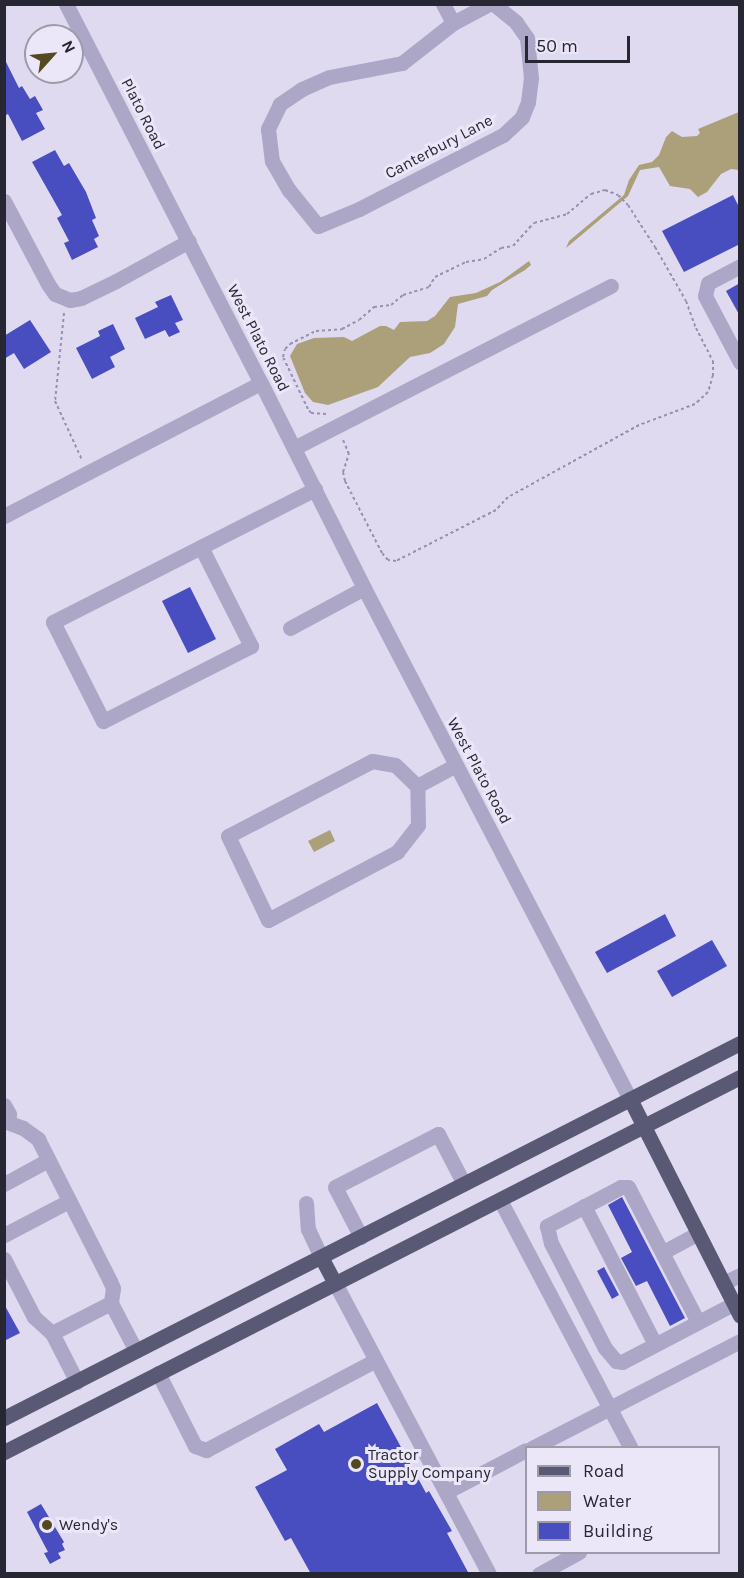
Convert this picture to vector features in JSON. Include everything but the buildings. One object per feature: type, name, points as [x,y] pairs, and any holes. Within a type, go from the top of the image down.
[{"type":"main road","points":[[4,1419],[740,1043]]},
{"type":"main road","points":[[4,1452],[740,1077]]},
{"type":"main road","name":"West Plato Road","points":[[630,1099],[736,1310]]},
{"type":"main road","points":[[321,1257],[335,1283]]},
{"type":"street","name":"Plato Road","points":[[66,4],[189,241]]},
{"type":"street","points":[[442,4],[453,22],[489,4]]},
{"type":"street","name":"Canterbury Lane","points":[[453,22],[402,63],[328,77],[302,89],[280,104],[268,129],[272,161],[289,190],[318,226],[359,209],[503,135],[522,117],[528,102],[531,78],[527,38],[516,22],[494,4]]},
{"type":"street","points":[[4,201],[48,284],[55,294],[70,300],[81,298],[98,290],[189,241]]},
{"type":"street","name":"West Plato Road","points":[[189,241],[364,588],[630,1099]]},
{"type":"street","points":[[740,266],[708,283],[705,296],[740,362]]},
{"type":"street","points":[[294,447],[611,286]]},
{"type":"street","points":[[4,516],[261,383]]},
{"type":"street","points":[[201,548],[251,646],[103,721],[53,622],[315,489]]},
{"type":"street","points":[[290,628],[364,588]]},
{"type":"street","points":[[372,761],[395,765],[417,786],[418,825],[397,852],[268,920],[228,836],[372,761]]},
{"type":"street","points":[[417,786],[456,765]]},
{"type":"street","points":[[4,1105],[9,1114],[9,1126],[38,1139],[110,1281],[113,1288],[111,1303],[136,1351]]},
{"type":"street","points":[[361,1237],[335,1187],[438,1134],[464,1184]]},
{"type":"street","points":[[4,1184],[48,1160]]},
{"type":"street","points":[[698,1322],[628,1187],[621,1187],[547,1226],[551,1243],[612,1359],[622,1362],[698,1322],[736,1310]]},
{"type":"street","points":[[500,1200],[630,1446]]},
{"type":"street","points":[[4,1235],[69,1201]]},
{"type":"street","points":[[306,1203],[308,1229],[321,1257]]},
{"type":"street","points":[[584,1206],[655,1344]]},
{"type":"street","points":[[663,1252],[698,1233]]},
{"type":"street","points":[[529,1255],[551,1243]]},
{"type":"street","points":[[4,1259],[34,1317],[52,1333],[77,1382]]},
{"type":"street","points":[[723,1283],[740,1275]]},
{"type":"street","points":[[335,1283],[489,1574]]},
{"type":"street","points":[[52,1333],[111,1303]]},
{"type":"street","points":[[536,1446],[740,1341]]},
{"type":"street","points":[[584,1359],[605,1348]]},
{"type":"street","points":[[158,1374],[195,1446],[206,1450],[376,1360]]},
{"type":"street","points":[[446,1492],[525,1451]]},
{"type":"street","points":[[539,1574],[575,1554]]},
{"type":"path","points":[[331,418],[327,414],[311,413],[308,409],[283,357],[285,349],[290,344],[316,331],[342,329],[359,320],[374,307],[392,305],[403,295],[429,287],[435,277],[466,262],[484,259],[501,248],[513,246],[534,223],[567,214],[591,194],[605,190],[618,195],[625,202],[655,247],[686,301],[696,328],[712,353],[713,375],[703,399],[687,408],[639,424],[508,497],[496,510],[396,561],[388,560],[382,553],[345,481],[343,472],[349,454],[340,434]]},
{"type":"path","points":[[65,298],[55,401],[88,472]]},
{"type":"water","points":[[739,112],[739,170],[731,169],[721,174],[707,192],[698,197],[690,189],[670,186],[659,167],[640,170],[628,196],[566,248],[569,241],[624,195],[629,180],[639,165],[652,162],[659,155],[666,137],[672,131],[682,137],[697,136],[700,133],[698,129]]},
{"type":"water","points":[[529,261],[531,265],[525,270],[492,290],[487,296],[458,304],[455,327],[444,344],[430,353],[410,357],[378,387],[328,405],[313,402],[305,393],[290,356],[297,344],[314,338],[344,337],[352,341],[380,326],[394,330],[400,322],[427,321],[435,316],[450,297],[476,293],[500,282]]},
{"type":"water","points":[[330,830],[335,841],[314,852],[308,841]]},
{"type":"place","name":"Tractor Supply Company","points":[[356,1464]]},
{"type":"place","name":"Wendy's","points":[[47,1525]]}]
